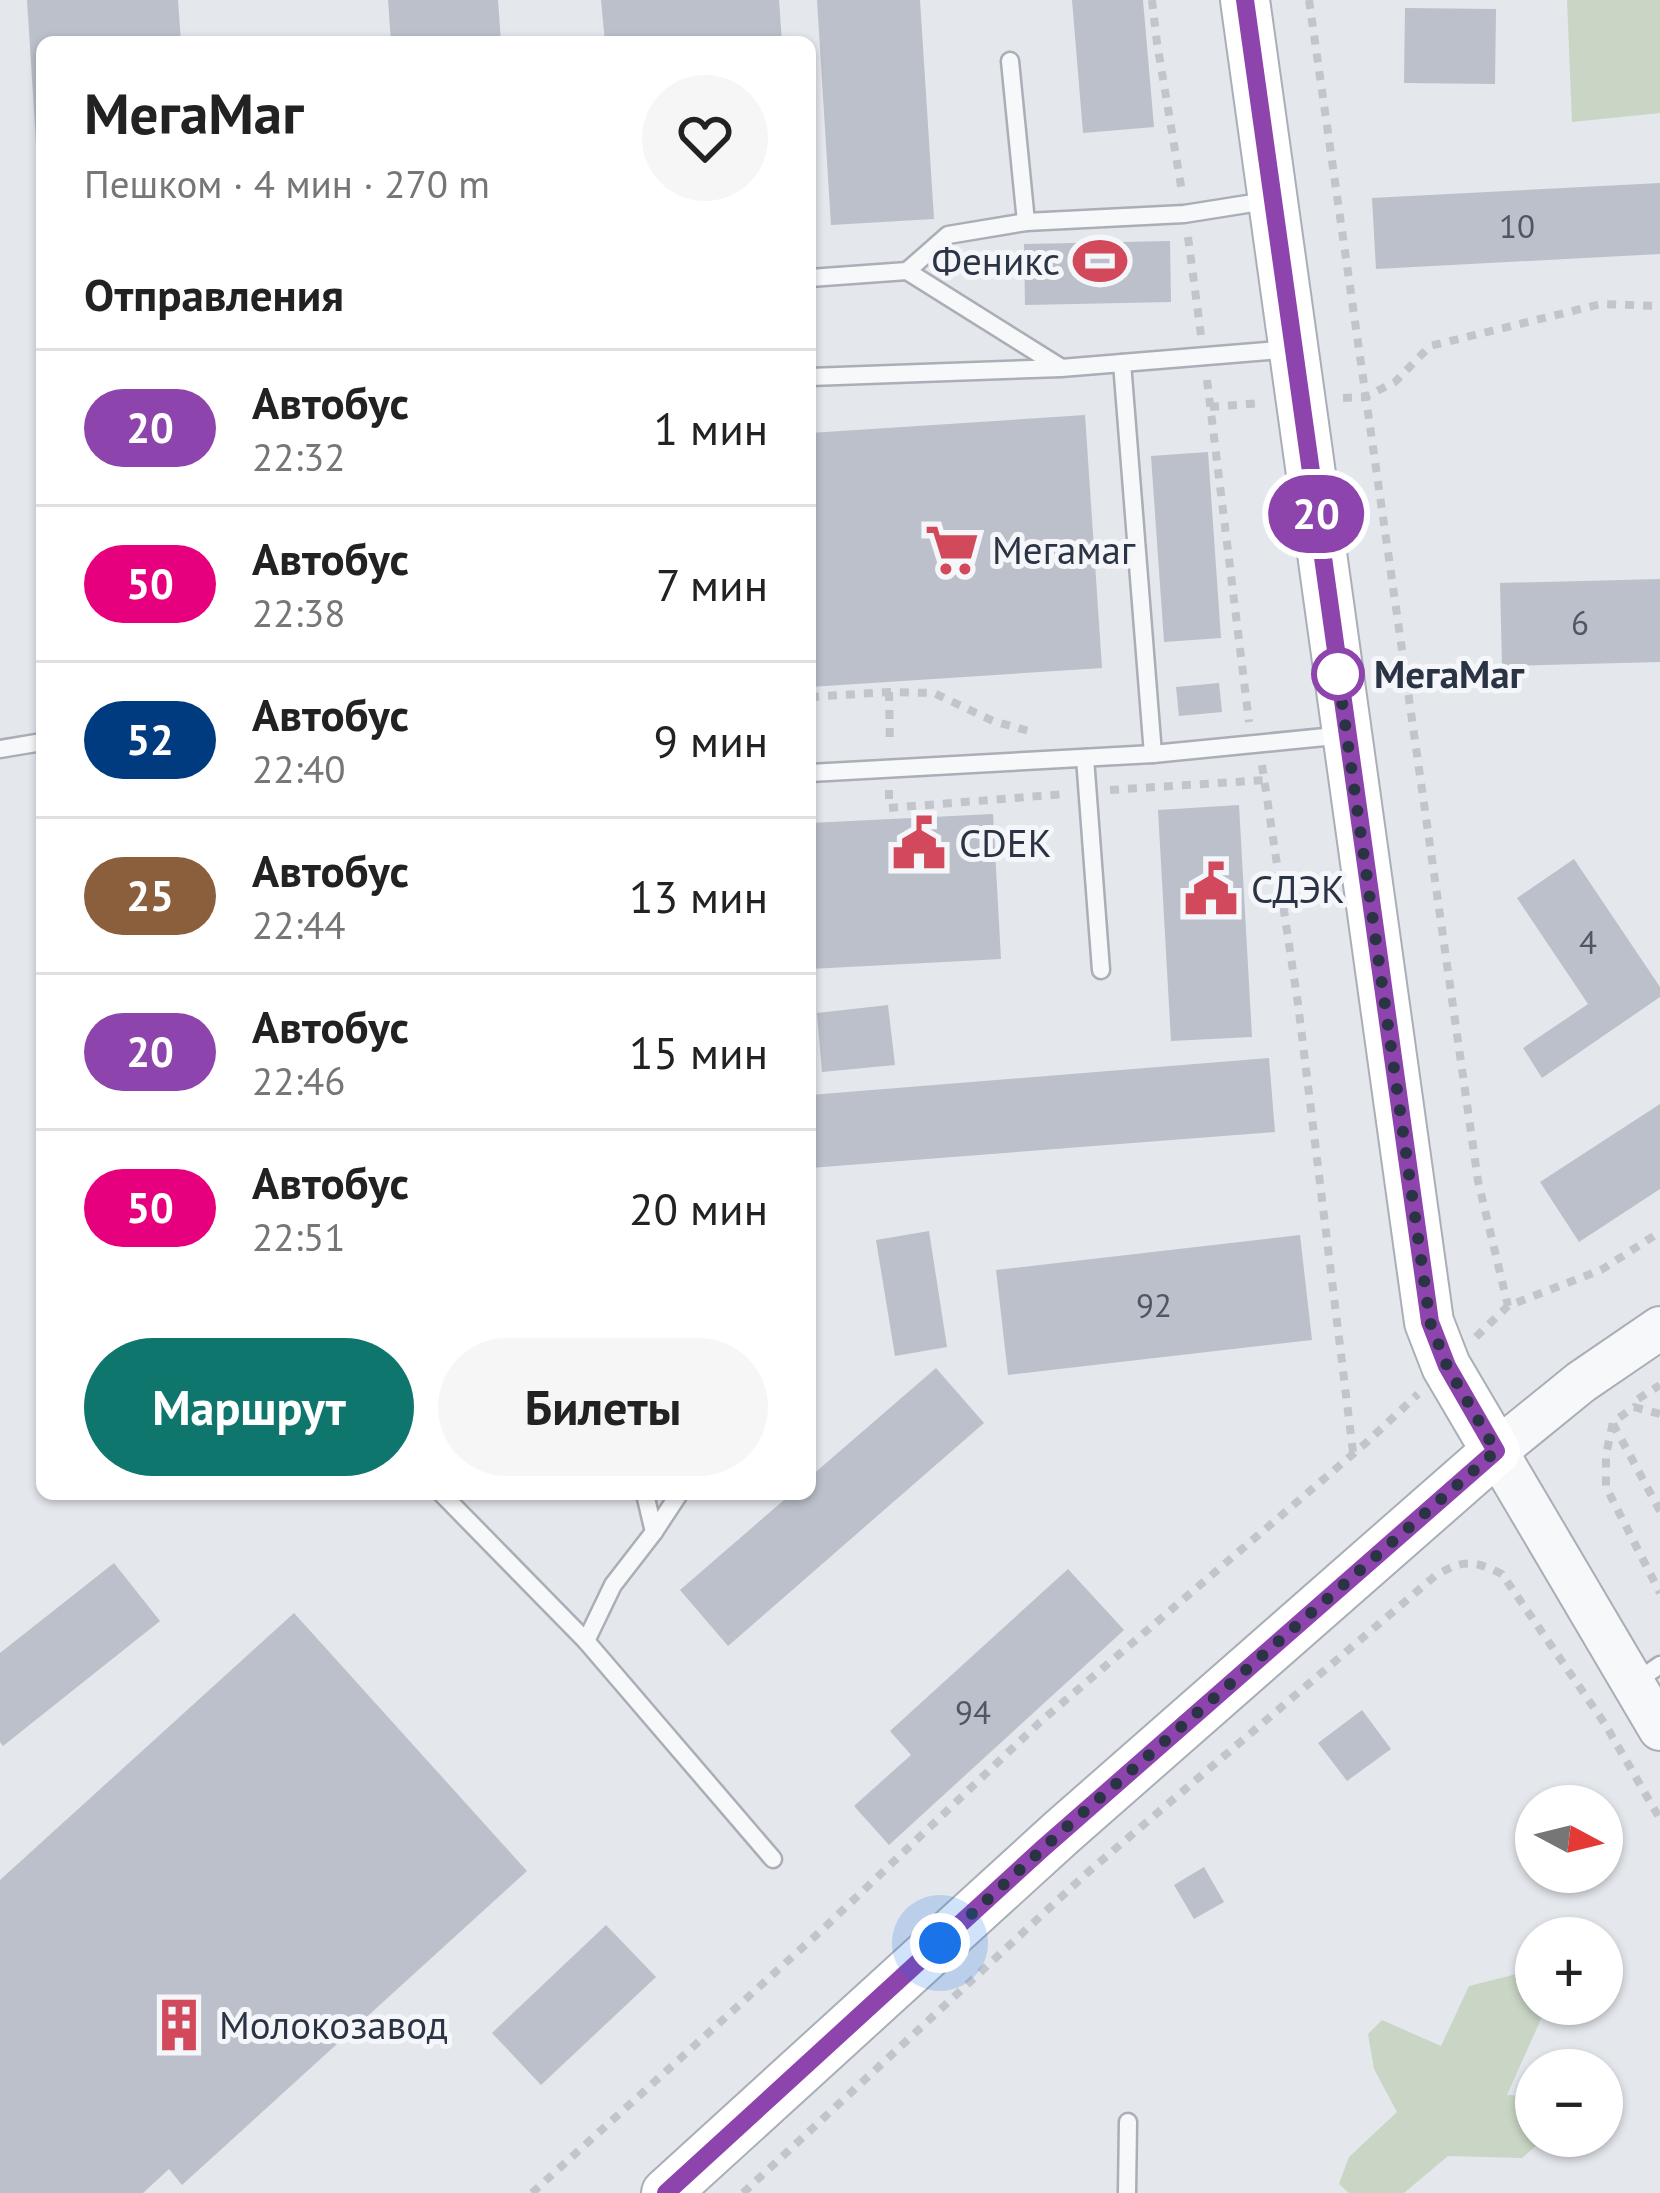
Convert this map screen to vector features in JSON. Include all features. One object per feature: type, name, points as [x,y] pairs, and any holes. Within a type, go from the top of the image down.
[{"type":"main road","points":[[666,2193],[1042,1849],[1496,1451],[1447,1366],[1430,1322],[1245,0]]},
{"type":"street","points":[[1660,1328],[1580,1382],[1496,1451],[1647,1674],[1660,1730]]},
{"type":"lane","points":[[1010,61],[1026,222]]},
{"type":"lane","points":[[908,271],[948,235],[1026,222],[1184,214],[1273,200]]},
{"type":"lane","points":[[816,278],[908,271],[1061,368]]},
{"type":"lane","points":[[816,377],[1061,368],[1293,349]]},
{"type":"lane","points":[[1122,363],[1154,754]]},
{"type":"lane","points":[[816,773],[1154,754],[1346,735]]},
{"type":"lane","points":[[0,749],[36,743]]},
{"type":"lane","points":[[1085,758],[1101,970]]},
{"type":"lane","points":[[448,1500],[586,1641],[773,1859]]},
{"type":"lane","points":[[646,1500],[654,1532]]},
{"type":"lane","points":[[586,1641],[613,1585],[675,1500]]},
{"type":"lane","points":[[1127,2193],[1129,2122]]},
{"type":"path","points":[[1309,0],[1478,1181],[1508,1306]]},
{"type":"path","points":[[1365,397],[1395,382],[1430,346],[1601,304],[1660,306]]},
{"type":"path","points":[[816,697],[934,693],[993,721],[1033,733]]},
{"type":"path","points":[[1230,729],[1250,726]]},
{"type":"path","points":[[532,2193],[790,1959],[1040,1722],[1367,1442],[1508,1306],[1601,1270],[1660,1232]]},
{"type":"path","points":[[1638,1399],[1660,1385]]},
{"type":"path","points":[[1660,1414],[1634,1407],[1613,1422],[1606,1455],[1606,1486],[1660,1593]]},
{"type":"path","points":[[1613,1422],[1660,1511]]},
{"type":"path","points":[[743,2193],[1087,1873],[1456,1563],[1478,1563],[1502,1574],[1605,1724],[1660,1819]]},
{"type":"green space","points":[[1567,0],[1660,0],[1660,113],[1572,122]]},
{"type":"green space","points":[[1515,1974],[1515,2025],[1538,2025],[1528,2049],[1515,2049],[1515,2077],[1507,2095],[1515,2095],[1515,2157],[1523,2157],[1522,2158],[1448,2156],[1404,2193],[1349,2193],[1339,2184],[1349,2157],[1397,2112],[1374,2069],[1368,2034],[1382,2020],[1441,2046],[1469,1986]]},
{"type":"building","points":[[27,0],[178,0],[181,36],[36,36],[36,142]]},
{"type":"building","points":[[388,0],[498,0],[501,36],[391,36]]},
{"type":"building","points":[[601,0],[779,0],[782,36],[604,36]]},
{"type":"building","points":[[817,0],[920,0],[934,219],[831,225]]},
{"type":"building","points":[[1072,0],[1143,0],[1154,127],[1083,133]]},
{"type":"building","points":[[1405,8],[1496,9],[1495,84],[1404,83]]},
{"type":"building","points":[[1660,183],[1660,254],[1376,269],[1372,198]]},
{"type":"building","points":[[1170,241],[1171,302],[1025,305],[1024,244]]},
{"type":"building","name":"Мегамаг","points":[[1085,415],[1102,668],[816,687],[816,433]]},
{"type":"building","points":[[1208,452],[1221,638],[1164,642],[1151,456]]},
{"type":"building","points":[[1660,579],[1660,662],[1502,666],[1500,583]]},
{"type":"building","points":[[1219,683],[1222,712],[1179,716],[1176,687]]},
{"type":"building","points":[[1239,805],[1252,1037],[1171,1041],[1158,810]]},
{"type":"building","points":[[993,814],[1001,959],[816,969],[816,823]]},
{"type":"building","points":[[1574,859],[1660,987],[1660,997],[1542,1078],[1523,1048],[1588,1004],[1517,898]]},
{"type":"building","points":[[888,1005],[895,1065],[822,1072],[817,1013]]},
{"type":"building","points":[[1269,1058],[1275,1132],[816,1168],[816,1095]]},
{"type":"building","points":[[1660,1104],[1660,1189],[1579,1242],[1540,1182]]},
{"type":"building","points":[[929,1231],[947,1347],[895,1356],[876,1240]]},
{"type":"building","points":[[1300,1235],[1312,1340],[1008,1375],[996,1270]]},
{"type":"building","points":[[936,1368],[984,1423],[728,1646],[680,1590],[784,1500],[816,1500],[816,1472]]},
{"type":"building","points":[[114,1563],[160,1621],[3,1746],[0,1653]]},
{"type":"building","points":[[1068,1569],[1124,1630],[889,1845],[854,1806],[911,1755],[890,1731]]},
{"type":"building","name":"Молокозавод","points":[[294,1613],[527,1871],[182,2185],[169,2169],[143,2193],[0,2193],[0,1880]]},
{"type":"building","points":[[1362,1710],[1391,1749],[1347,1781],[1318,1743]]},
{"type":"building","points":[[1204,1867],[1224,1902],[1194,1919],[1174,1885]]},
{"type":"building","points":[[606,1925],[656,1977],[541,2085],[492,2033]]},
{"type":"bus line","name":"20","points":[[666,2193],[1042,1849],[1496,1451],[1447,1366],[1430,1322],[1245,0]]},
{"type":"place","name":"Феникс","points":[[1100,261]]},
{"type":"place","name":"Мегамаг","points":[[952,550]]},
{"type":"place","name":"МегаМаг","points":[[1338,674]]},
{"type":"place","name":"CDEK","points":[[919,843]]},
{"type":"place","name":"СДЭК","points":[[1211,889]]},
{"type":"place","name":"Молокозавод","points":[[179,2025]]},
{"type":"route","points":[[940,1943],[1496,1451],[1447,1366],[1430,1322],[1338,674]]}]
